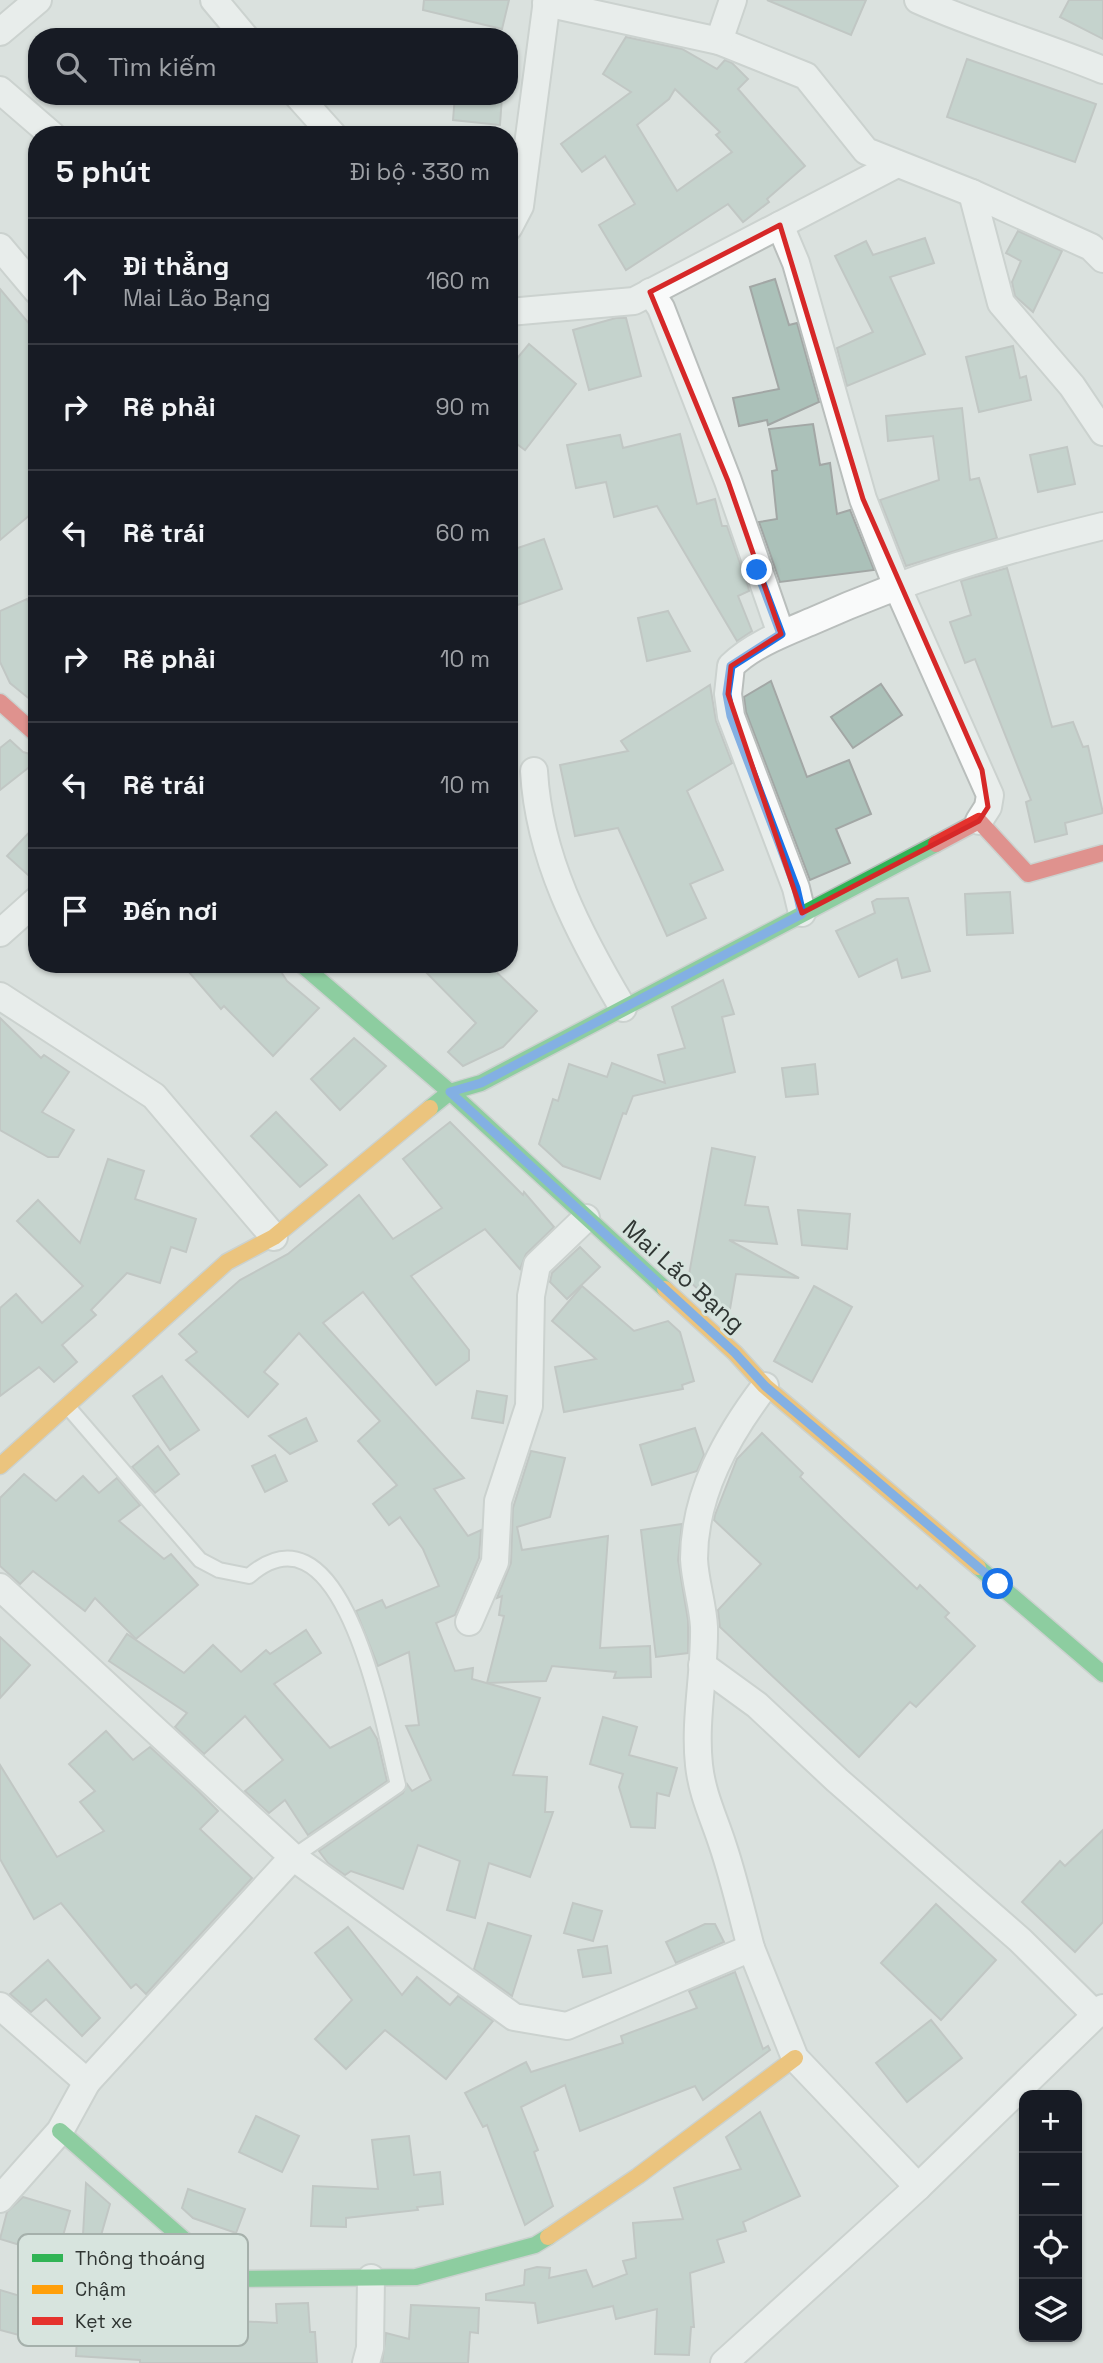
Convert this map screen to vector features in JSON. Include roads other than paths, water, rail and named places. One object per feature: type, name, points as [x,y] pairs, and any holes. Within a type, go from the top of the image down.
[{"type":"street","points":[[0,32],[38,0]]},
{"type":"street","points":[[214,0],[237,28]]},
{"type":"street","points":[[719,41],[733,0]]},
{"type":"street","points":[[918,0],[958,18],[1045,46],[1103,70]]},
{"type":"street","points":[[518,210],[546,1],[719,41],[806,76],[866,151],[972,193],[1091,247],[1103,259]]},
{"type":"street","points":[[0,90],[42,126]]},
{"type":"street","points":[[306,105],[325,126]]},
{"type":"street","points":[[518,311],[634,301],[897,164]]},
{"type":"street","points":[[972,193],[1001,303],[1072,386],[1103,432]]},
{"type":"street","points":[[0,1466],[227,1262],[274,1237],[450,1092],[481,1083],[979,821],[988,807],[990,794],[982,770],[896,584],[863,499],[796,263],[780,225]]},
{"type":"street","points":[[0,247],[28,280]]},
{"type":"street","points":[[650,292],[661,308],[723,468],[781,634]]},
{"type":"street","points":[[802,914],[796,888],[731,716],[727,694],[731,666],[781,634],[896,584],[986,554],[1103,526]]},
{"type":"street","points":[[0,702],[28,727]]},
{"type":"street","points":[[534,771],[538,808],[561,890],[586,946],[622,1008]]},
{"type":"street","points":[[979,821],[1028,874],[1103,853]]},
{"type":"street","points":[[0,933],[28,908]]},
{"type":"street","name":"Mai Lão Bạng","points":[[312,973],[450,1092],[735,1353],[765,1386],[1103,1674]]},
{"type":"street","points":[[0,996],[154,1096],[274,1237]]},
{"type":"street","points":[[469,1622],[495,1562],[498,1501],[528,1406],[531,1296],[537,1265],[586,1218]]},
{"type":"street","points":[[765,1386],[736,1427],[702,1497],[694,1561],[704,1624],[697,1741],[699,1767],[707,1803],[728,1861],[751,1948],[795,2058],[918,2188]]},
{"type":"street","points":[[0,1587],[293,1857],[514,2017],[567,2026],[751,1948]]},
{"type":"street","points":[[702,1665],[767,1714],[836,1780],[1100,2012],[918,2188],[724,2363]]},
{"type":"street","points":[[0,2199],[60,2131],[87,2082],[293,1857]]},
{"type":"street","points":[[0,2006],[87,2082]]},
{"type":"street","points":[[248,2279],[416,2277],[535,2245],[638,2176],[795,2058]]},
{"type":"street","points":[[60,2131],[178,2234]]},
{"type":"street","points":[[366,2363],[370,2348],[371,2278]]},
{"type":"lane","points":[[67,1406],[200,1560],[219,1570],[249,1576],[267,1560],[298,1558],[317,1568],[337,1592],[368,1665],[398,1785],[293,1857]]}]
